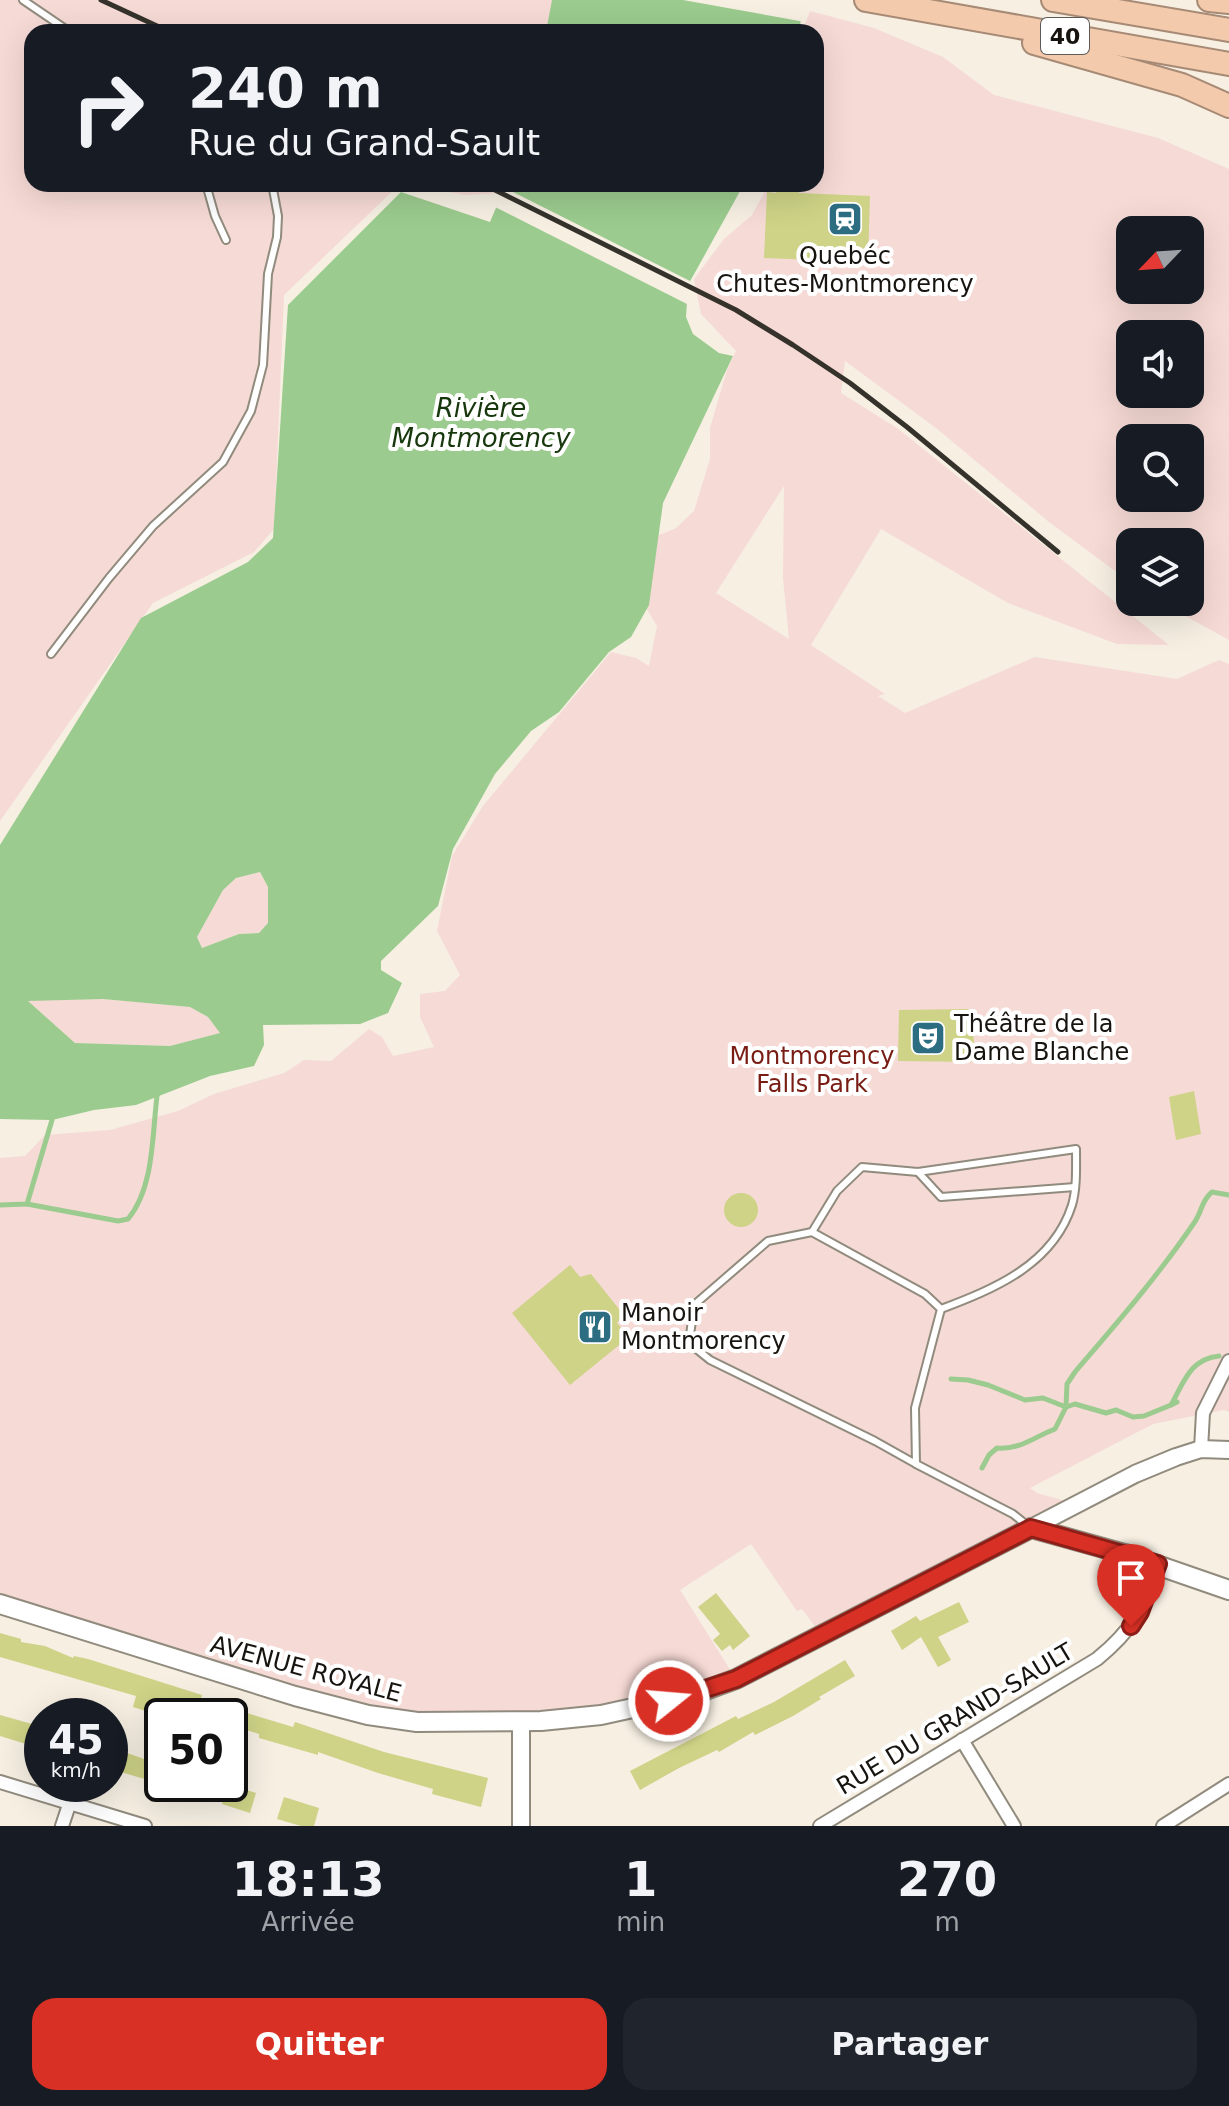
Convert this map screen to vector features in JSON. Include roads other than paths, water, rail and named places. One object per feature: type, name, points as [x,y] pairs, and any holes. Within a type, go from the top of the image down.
[{"type":"highway","points":[[866,0],[1136,71],[1182,85],[1229,106]]},
{"type":"highway","name":"40","points":[[1053,0],[1229,30]]},
{"type":"highway","points":[[1209,0],[1229,2]]},
{"type":"highway","name":"40","points":[[901,7],[1229,64]]},
{"type":"main road","points":[[1031,1528],[1158,1564],[1229,1590]]},
{"type":"main road","name":"AVENUE ROYALE","points":[[0,1604],[295,1696],[368,1715],[417,1722],[541,1721],[601,1715],[692,1695],[721,1684],[805,1645],[1031,1528]]},
{"type":"street","points":[[1201,1449],[1203,1413],[1229,1361]]},
{"type":"street","points":[[1031,1528],[1135,1474],[1201,1449],[1229,1450]]},
{"type":"street","name":"RUE DU GRAND-SAULT","points":[[820,1826],[1097,1659],[1121,1639],[1140,1612],[1158,1564]]},
{"type":"street","points":[[521,1721],[521,1826]]},
{"type":"street","points":[[962,1740],[1014,1826]]},
{"type":"street","points":[[0,1782],[24,1789]]},
{"type":"street","points":[[1163,1826],[1229,1784]]},
{"type":"street","points":[[62,1826],[70,1802],[145,1826]]},
{"type":"lane","points":[[23,0],[54,24]]},
{"type":"lane","points":[[208,192],[226,240]]},
{"type":"lane","points":[[51,654],[153,526],[223,462],[251,411],[263,365],[268,274],[277,237],[278,216],[274,192]]},
{"type":"lane","points":[[812,1232],[837,1191],[862,1167],[918,1172],[1076,1149],[1073,1203],[1062,1230],[1045,1252],[1026,1269],[987,1291],[941,1309]]},
{"type":"lane","points":[[918,1172],[941,1197],[1075,1187]]},
{"type":"lane","points":[[941,1309],[925,1294],[812,1232],[768,1241],[694,1305],[689,1343],[710,1360],[875,1441],[1013,1514],[1031,1528]]},
{"type":"lane","points":[[916,1464],[915,1408],[941,1309]]},
{"type":"water","points":[[552,0],[804,0],[800,24],[548,24]]},
{"type":"water","name":"Rivière Montmorency","points":[[401,192],[490,222],[503,192],[740,192],[688,285],[686,317],[693,334],[719,353],[733,356],[663,503],[649,605],[631,637],[609,652],[559,712],[531,731],[495,774],[453,849],[438,906],[381,961],[381,970],[402,983],[388,1013],[360,1024],[263,1025],[264,1045],[254,1066],[210,1076],[136,1105],[94,1110],[52,1120],[0,1119],[0,845],[141,618],[248,562],[273,538],[288,305]],"holes":[[[260,872],[268,887],[268,923],[259,933],[239,934],[202,948],[197,937],[223,890],[236,878]],[[103,999],[190,1007],[208,1017],[220,1033],[170,1046],[75,1043],[28,1001]]]},
{"type":"waterway","points":[[27,1204],[118,1221],[128,1219],[137,1206],[147,1177],[157,1096]]},
{"type":"waterway","points":[[0,1205],[27,1204],[52,1120]]},
{"type":"waterway","points":[[982,1468],[997,1448],[1020,1445],[1055,1429],[1066,1407],[1067,1384],[1075,1372],[1166,1262],[1194,1223],[1208,1195],[1212,1192],[1229,1195]]},
{"type":"waterway","points":[[1177,1402],[1171,1405],[1194,1367],[1219,1356]]},
{"type":"waterway","points":[[951,1379],[988,1385],[1025,1400],[1043,1398],[1066,1407],[1075,1404],[1106,1413],[1116,1410],[1133,1417],[1171,1405]]},
{"type":"railway","points":[[101,0],[153,24]]},
{"type":"railway","points":[[499,192],[736,310],[793,345],[850,383],[907,427],[1058,552]]},
{"type":"place","name":"Quebéc Chutes-Montmorency","points":[[845,219]]},
{"type":"place","name":"Théâtre de la Dame Blanche","points":[[928,1038]]},
{"type":"place","name":"Manoir Montmorency","points":[[595,1327]]},
{"type":"park label","name":"Montmorency Falls Park","points":[[812,1070]]}]
